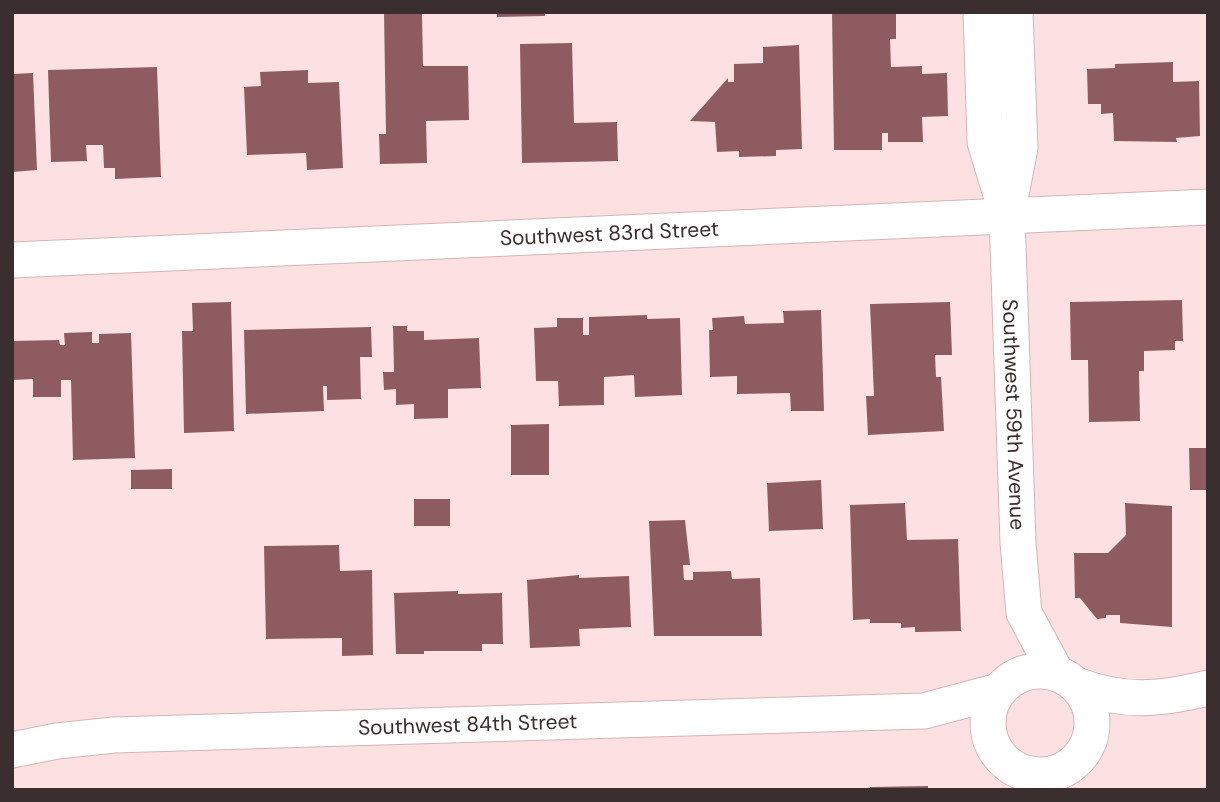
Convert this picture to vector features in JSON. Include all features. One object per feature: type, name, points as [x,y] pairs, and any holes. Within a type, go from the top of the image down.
[{"type":"street","name":"Southwest 59th Avenue","points":[[981,12],[985,142],[1007,215]]},
{"type":"street","name":"Southwest 59th Avenue","points":[[1002,688],[1024,613],[1018,543],[1007,215],[1020,148],[1015,12]]},
{"type":"street","name":"Southwest 83rd Street","points":[[12,260],[1208,207]]},
{"type":"street","name":"Southwest 59th Avenue","points":[[1024,613],[1066,680]]},
{"type":"street","points":[[1208,688],[1134,699],[1110,697],[1066,680],[1030,673],[1002,688],[988,719],[1005,766],[1030,775],[1046,775],[1133,718],[1162,711],[1208,709]]},
{"type":"street","points":[[1052,790],[1081,754],[1091,713],[1086,698],[1066,680]]},
{"type":"street","name":"Southwest 84th Street","points":[[12,750],[57,741],[114,735],[924,711],[1002,688]]},
{"type":"street","name":"Southwest 84th Street","points":[[924,711],[957,726],[1005,766]]},
{"type":"building","points":[[497,12],[545,12],[545,16],[497,17]]},
{"type":"building","points":[[832,12],[896,12],[896,39],[890,39],[891,67],[922,66],[922,74],[947,73],[948,116],[922,117],[923,142],[888,142],[888,133],[882,133],[882,150],[834,150]]},
{"type":"building","points":[[384,13],[422,13],[423,66],[468,66],[469,120],[426,121],[427,163],[380,164],[379,134],[386,134]]},
{"type":"building","points":[[572,43],[574,123],[617,122],[618,161],[522,163],[520,44]]},
{"type":"building","points":[[799,45],[802,149],[776,150],[776,156],[739,157],[739,151],[717,152],[715,122],[690,121],[728,78],[728,82],[734,82],[734,64],[763,63],[763,47]]},
{"type":"building","points":[[1173,62],[1173,82],[1199,81],[1200,136],[1176,138],[1177,142],[1114,141],[1113,113],[1101,114],[1101,104],[1088,104],[1087,69],[1115,68],[1115,64]]},
{"type":"building","points":[[157,67],[161,177],[115,179],[115,168],[104,168],[103,145],[86,145],[87,161],[51,162],[48,70]]},
{"type":"building","points":[[308,70],[308,83],[339,82],[343,168],[307,170],[306,153],[247,155],[244,87],[261,86],[260,72]]},
{"type":"building","points":[[33,73],[37,170],[12,172],[12,74]]},
{"type":"building","points":[[1182,300],[1183,341],[1175,341],[1175,350],[1144,351],[1144,371],[1139,371],[1140,421],[1089,422],[1088,360],[1071,360],[1070,302]]},
{"type":"building","points":[[231,302],[234,431],[184,433],[182,331],[193,331],[192,303]]},
{"type":"building","points":[[950,302],[952,355],[935,355],[936,377],[941,377],[944,431],[868,435],[866,396],[874,396],[870,304]]},
{"type":"building","points":[[821,310],[824,411],[791,411],[790,393],[737,394],[737,376],[710,377],[709,330],[713,330],[712,318],[744,316],[745,324],[784,323],[783,311]]},
{"type":"building","points":[[647,315],[647,319],[680,318],[682,395],[635,397],[634,375],[604,377],[604,405],[559,406],[558,381],[536,381],[534,328],[557,327],[557,318],[583,318],[583,335],[589,335],[589,317]]},
{"type":"building","points":[[393,326],[407,326],[407,331],[424,331],[424,340],[479,338],[481,388],[448,389],[448,418],[414,419],[414,404],[396,405],[396,389],[384,390],[383,372],[394,372]]},
{"type":"building","points":[[371,327],[372,357],[360,357],[361,399],[327,400],[327,386],[323,386],[324,411],[246,414],[244,330]]},
{"type":"building","points":[[92,332],[92,343],[99,343],[99,334],[131,333],[135,458],[73,460],[71,380],[61,380],[61,397],[33,397],[33,379],[12,380],[12,341],[59,340],[60,345],[65,345],[64,333]]},
{"type":"building","points":[[549,424],[549,475],[511,475],[511,425]]},
{"type":"building","points":[[1189,448],[1208,448],[1208,490],[1190,490]]},
{"type":"building","points":[[172,469],[172,489],[131,489],[131,470]]},
{"type":"building","points":[[821,480],[823,529],[769,531],[767,483]]},
{"type":"building","points":[[414,499],[450,499],[450,526],[414,526]]},
{"type":"building","points":[[905,503],[907,540],[958,539],[961,631],[915,632],[915,627],[901,628],[901,623],[853,620],[850,505]]},
{"type":"building","points":[[1125,503],[1172,506],[1172,627],[1120,623],[1120,615],[1106,615],[1106,618],[1097,619],[1080,598],[1075,598],[1074,553],[1108,553],[1126,535]]},
{"type":"building","points":[[685,520],[690,565],[683,565],[684,580],[693,580],[693,572],[731,571],[732,579],[760,578],[762,636],[654,636],[649,521]]},
{"type":"building","points":[[339,545],[340,571],[372,570],[373,655],[342,656],[342,638],[266,639],[264,546]]},
{"type":"building","points":[[579,575],[579,578],[629,576],[631,627],[579,629],[580,646],[530,648],[527,580]]},
{"type":"building","points":[[458,591],[458,594],[502,593],[503,644],[482,644],[482,651],[396,654],[394,593]]},
{"type":"building","points":[[928,786],[928,790],[870,790],[870,787]]}]
